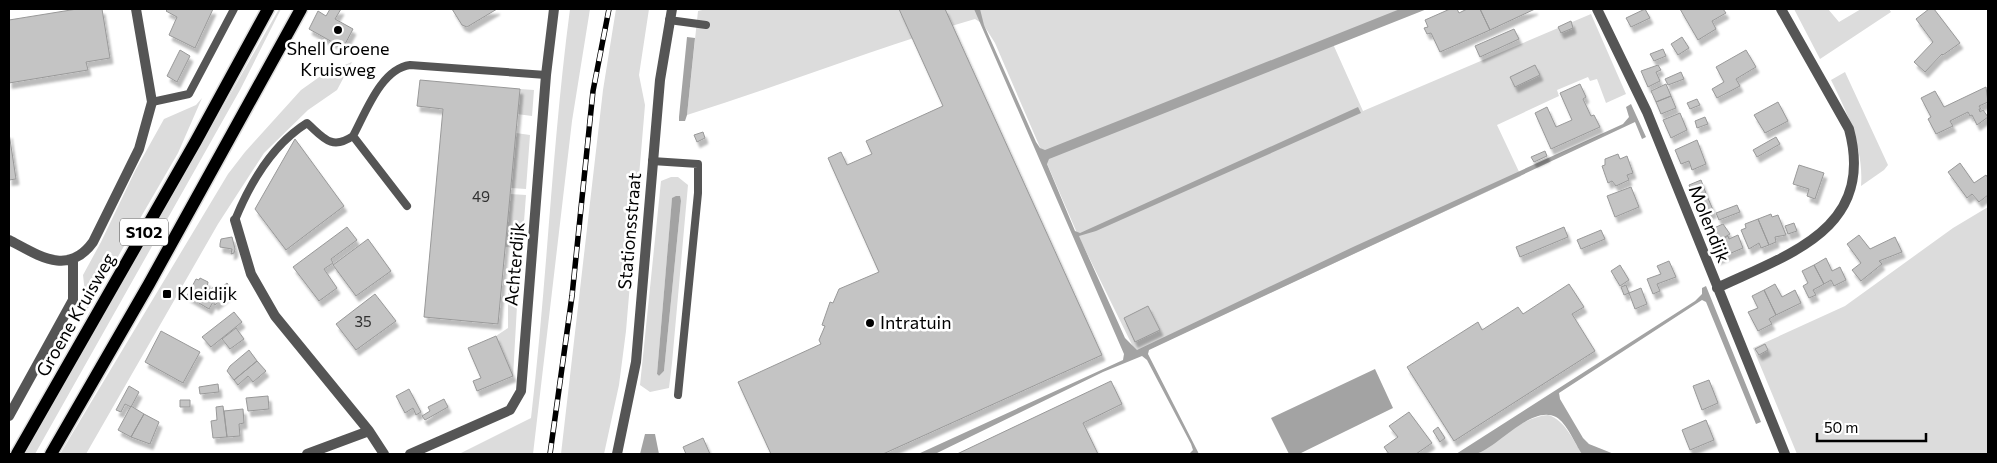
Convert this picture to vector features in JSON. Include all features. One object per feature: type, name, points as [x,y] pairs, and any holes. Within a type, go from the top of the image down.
[{"type":"main road","name":"Groene Kruisweg","points":[[17,454],[196,141],[268,9]]},
{"type":"main road","name":"S102","points":[[51,454],[149,284],[301,9]]},
{"type":"street","points":[[9,240],[47,259],[72,260],[88,248],[97,233],[139,149],[152,102],[136,9]]},
{"type":"street","name":"Achterdijk","points":[[410,454],[510,410],[521,391],[546,75],[554,9]]},
{"type":"street","name":"Stationsstraat","points":[[617,454],[636,362],[660,80],[672,9]]},
{"type":"street","name":"Molendijk","points":[[1597,9],[1647,112],[1785,454]]},
{"type":"street","points":[[1718,288],[1804,247],[1828,228],[1841,211],[1848,195],[1854,163],[1853,145],[1849,129],[1781,9]]},
{"type":"street","points":[[235,220],[251,274],[274,316],[369,430],[384,454]]},
{"type":"street","points":[[9,416],[73,300],[72,260]]},
{"type":"street","points":[[307,454],[369,430]]},
{"type":"lane","points":[[152,102],[189,94],[234,9]]},
{"type":"lane","points":[[669,20],[706,25]]},
{"type":"lane","points":[[235,220],[246,195],[269,157],[299,128],[307,123],[330,142],[338,144],[353,136],[387,76],[401,66],[410,65],[546,75]]},
{"type":"lane","points":[[353,136],[407,206]]},
{"type":"lane","points":[[652,161],[698,164],[698,193],[678,395]]},
{"type":"shaded area","points":[[279,9],[281,9],[240,90],[35,454],[24,454]]},
{"type":"shaded area","points":[[570,9],[590,9],[572,121],[533,454],[459,454],[531,418]]},
{"type":"shaded area","points":[[616,9],[649,9],[639,75],[645,105],[626,331],[619,385],[604,454],[561,454],[603,90]]},
{"type":"shaded area","points":[[707,9],[1423,9],[1333,44],[1363,111],[1591,14],[1626,94],[1606,103],[1597,79],[1590,81],[1588,77],[1557,90],[1559,96],[1497,125],[1521,176],[1137,355],[1077,233],[995,43],[983,24],[975,19],[939,30],[687,115],[698,11]]},
{"type":"shaded area","points":[[974,9],[980,9],[984,25],[1036,142],[1040,148],[1045,150],[1400,9],[1427,9],[1049,159],[1047,164],[1075,231],[1080,233],[1358,107],[1361,113],[1096,231],[1079,236],[1125,338],[1137,350],[1353,247],[1623,124],[1629,117],[1626,107],[1631,104],[1646,137],[1642,139],[1635,122],[1149,350],[1148,354],[1199,454],[1189,454],[1193,450],[1191,444],[1147,360],[1142,356],[1103,372],[935,454],[918,454],[1123,360],[1124,354]]},
{"type":"shaded area","points":[[1794,9],[1828,9],[1839,22],[1861,9],[1889,9],[1891,12],[1820,59]]},
{"type":"shaded area","points":[[687,37],[695,38],[687,115],[685,121],[679,121],[679,117]]},
{"type":"shaded area","points":[[352,62],[337,90],[308,110],[264,153],[218,224],[86,454],[60,454],[228,174],[245,152],[301,90],[325,73]]},
{"type":"shaded area","points":[[1845,72],[1888,165],[1861,186],[1860,158],[1857,144],[1843,105],[1831,80]]},
{"type":"shaded area","points":[[520,89],[534,90],[532,116],[517,114]]},
{"type":"shaded area","points":[[202,98],[178,153],[87,310],[83,275],[135,171],[164,119],[196,105]]},
{"type":"shaded area","points":[[516,133],[530,135],[526,189],[511,188]]},
{"type":"shaded area","points":[[671,177],[678,177],[688,185],[669,388],[650,392],[640,385],[661,181]],"holes":[[[672,199],[681,201],[664,371],[659,376],[657,374]]]},
{"type":"shaded area","points":[[510,194],[526,195],[522,248],[505,247]]},
{"type":"shaded area","points":[[680,196],[681,201],[664,371],[659,376],[657,374],[672,198]]},
{"type":"shaded area","points":[[1988,207],[1988,454],[1797,454],[1753,348],[1845,306],[1953,228]]},
{"type":"shaded area","points":[[1706,286],[1761,422],[1756,424],[1706,302],[1702,300],[1559,393],[1560,399],[1583,438],[1589,444],[1614,454],[1582,454],[1564,424],[1556,417],[1546,415],[1525,422],[1484,450],[1473,455],[1456,454],[1695,301],[1702,294],[1702,288]]},
{"type":"shaded area","points":[[508,288],[518,288],[513,377],[496,336],[508,328]]},
{"type":"shaded area","points":[[1375,369],[1393,408],[1299,454],[1289,454],[1271,418]]},
{"type":"shaded area","points":[[1548,415],[1564,426],[1582,454],[1476,454],[1501,436],[1529,420]]},
{"type":"shaded area","points":[[645,434],[655,434],[659,454],[640,454]]},
{"type":"building","points":[[77,9],[102,9],[110,58],[86,62],[88,70],[9,83],[9,20]]},
{"type":"building","points":[[168,9],[213,9],[195,48],[169,35],[177,17],[166,11]]},
{"type":"building","points":[[330,9],[341,9],[335,19],[353,29],[343,48],[309,29],[318,11],[326,16]]},
{"type":"building","points":[[452,9],[497,9],[467,27],[462,25]]},
{"type":"building","points":[[899,9],[945,9],[1102,355],[883,454],[771,454],[738,382],[821,344],[819,340],[825,326],[822,325],[830,302],[833,303],[839,289],[879,272],[828,158],[841,152],[847,165],[872,154],[866,141],[943,106]]},
{"type":"building","points":[[1450,9],[1457,9],[1459,13],[1467,9],[1480,9],[1490,30],[1440,52],[1431,33],[1427,34],[1424,28],[1428,27],[1425,20]]},
{"type":"building","points":[[1480,9],[1535,9],[1490,30]]},
{"type":"building","points":[[1645,9],[1650,18],[1631,27],[1626,18]]},
{"type":"building","points":[[1680,9],[1723,9],[1726,13],[1712,21],[1716,29],[1698,40]]},
{"type":"building","points":[[1929,9],[1934,9],[1960,43],[1942,54],[1925,72],[1914,62],[1933,42],[1916,19]]},
{"type":"building","points":[[1571,21],[1573,28],[1561,33],[1558,27]]},
{"type":"building","points":[[1514,29],[1519,39],[1480,57],[1475,46]]},
{"type":"building","points":[[1682,37],[1689,48],[1678,55],[1671,44]]},
{"type":"building","points":[[1663,49],[1666,56],[1654,61],[1650,54]]},
{"type":"building","points":[[180,50],[190,56],[177,82],[167,76]]},
{"type":"building","points":[[1746,50],[1756,67],[1736,79],[1740,86],[1717,98],[1712,89],[1724,82],[1716,67]]},
{"type":"building","points":[[1535,65],[1540,75],[1515,87],[1510,77]]},
{"type":"building","points":[[1658,65],[1661,70],[1656,72],[1660,81],[1648,87],[1641,71]]},
{"type":"building","points":[[1681,72],[1684,79],[1668,85],[1665,79]]},
{"type":"building","points":[[420,80],[520,89],[498,324],[424,317],[443,109],[417,106]]},
{"type":"building","points":[[1580,84],[1586,97],[1583,99],[1591,116],[1594,115],[1600,127],[1551,149],[1535,113],[1547,107],[1556,127],[1572,120],[1560,93]]},
{"type":"building","points":[[1666,84],[1671,96],[1656,102],[1651,91]]},
{"type":"building","points":[[1986,87],[1988,102],[1979,106],[1981,109],[1979,109],[1980,112],[1983,110],[1988,117],[1977,125],[1972,115],[1970,116],[1968,112],[1950,121],[1953,126],[1936,134],[1928,119],[1931,117],[1921,98],[1935,91],[1944,107]]},
{"type":"building","points":[[1671,96],[1676,108],[1661,114],[1656,102]]},
{"type":"building","points":[[1697,99],[1700,105],[1690,109],[1687,103]]},
{"type":"building","points":[[1778,102],[1788,121],[1765,133],[1754,115]]},
{"type":"building","points":[[1680,113],[1687,130],[1671,138],[1663,120]]},
{"type":"building","points":[[1705,117],[1708,124],[1697,128],[1695,121]]},
{"type":"building","points":[[703,132],[705,138],[697,142],[694,135]]},
{"type":"building","points":[[9,133],[16,179],[9,180]]},
{"type":"building","points":[[1776,137],[1780,144],[1757,157],[1753,150]]},
{"type":"building","points":[[295,139],[344,206],[286,250],[255,209]]},
{"type":"building","points":[[1697,140],[1706,164],[1692,170],[1689,161],[1681,164],[1675,150]]},
{"type":"building","points":[[1545,151],[1547,156],[1534,162],[1531,157]]},
{"type":"building","points":[[1618,154],[1620,159],[1627,156],[1633,173],[1627,175],[1629,180],[1616,186],[1612,181],[1608,183],[1602,166],[1605,165],[1605,159]]},
{"type":"building","points":[[1960,163],[1974,183],[1986,175],[1988,178],[1988,195],[1979,202],[1972,194],[1967,198],[1948,172]]},
{"type":"building","points":[[1799,165],[1824,173],[1815,199],[1807,196],[1809,189],[1793,184]]},
{"type":"building","points":[[1701,180],[1707,196],[1695,201],[1689,185]]},
{"type":"building","points":[[1631,187],[1639,207],[1615,217],[1607,196]]},
{"type":"building","points":[[1707,196],[1714,212],[1701,217],[1695,201]]},
{"type":"building","points":[[1737,205],[1740,212],[1719,220],[1716,213]]},
{"type":"building","points":[[1771,214],[1772,217],[1778,215],[1786,235],[1775,237],[1776,242],[1769,245],[1758,219]]},
{"type":"building","points":[[1758,219],[1769,245],[1761,248],[1759,243],[1749,249],[1741,230],[1746,228],[1745,224]]},
{"type":"building","points":[[1794,223],[1797,231],[1788,234],[1785,226]]},
{"type":"building","points":[[1723,224],[1730,234],[1711,245],[1705,232]]},
{"type":"building","points":[[347,227],[357,240],[331,259],[333,263],[324,269],[337,288],[319,301],[293,267]]},
{"type":"building","points":[[1564,227],[1568,237],[1520,257],[1516,247]]},
{"type":"building","points":[[1601,230],[1605,239],[1581,249],[1577,240]]},
{"type":"building","points":[[1738,235],[1743,248],[1717,259],[1711,245],[1728,236],[1729,239]]},
{"type":"building","points":[[1859,235],[1870,249],[1895,237],[1902,252],[1879,261],[1882,264],[1861,281],[1852,270],[1861,263],[1847,244]]},
{"type":"building","points":[[232,237],[235,249],[234,253],[231,254],[232,249],[220,247],[220,244],[221,239]]},
{"type":"building","points":[[368,239],[391,271],[356,296],[333,265]]},
{"type":"building","points":[[1826,258],[1832,271],[1840,267],[1846,280],[1834,286],[1831,280],[1824,284],[1814,265]]},
{"type":"building","points":[[1669,261],[1676,277],[1657,284],[1660,291],[1653,294],[1647,279],[1661,274],[1657,266]]},
{"type":"building","points":[[1620,265],[1629,280],[1620,286],[1611,271]]},
{"type":"building","points":[[1814,265],[1824,284],[1813,290],[1816,295],[1809,298],[1803,286],[1808,283],[1802,271]]},
{"type":"building","points":[[200,278],[208,282],[207,288],[210,290],[215,286],[217,291],[227,283],[233,290],[215,305],[213,302],[209,309],[187,296],[196,279],[199,280]]},
{"type":"building","points":[[1569,284],[1584,307],[1572,314],[1595,351],[1454,441],[1407,367],[1478,322],[1482,330],[1518,307],[1523,314]]},
{"type":"building","points":[[1775,284],[1782,297],[1795,290],[1801,303],[1776,315],[1764,290]]},
{"type":"building","points":[[1626,285],[1629,293],[1624,295],[1621,287]]},
{"type":"building","points":[[1641,288],[1647,304],[1635,309],[1629,293]]},
{"type":"building","points":[[1764,290],[1776,315],[1769,319],[1772,324],[1758,331],[1748,312],[1758,308],[1752,296]]},
{"type":"building","points":[[375,294],[396,321],[356,350],[336,324]]},
{"type":"building","points":[[1148,306],[1160,330],[1135,342],[1124,318]]},
{"type":"building","points":[[234,312],[242,322],[211,347],[202,337]]},
{"type":"building","points":[[236,328],[244,339],[230,349],[222,339]]},
{"type":"building","points":[[161,331],[200,352],[183,383],[145,362]]},
{"type":"building","points":[[496,336],[513,376],[477,391],[473,381],[481,378],[468,348]]},
{"type":"building","points":[[1765,344],[1768,350],[1759,355],[1755,349]]},
{"type":"building","points":[[249,350],[257,361],[234,380],[227,371],[230,366]]},
{"type":"building","points":[[257,361],[266,371],[253,382],[248,376],[238,385],[234,380]]},
{"type":"building","points":[[1709,380],[1718,403],[1702,410],[1693,386]]},
{"type":"building","points":[[1111,381],[1122,404],[1083,423],[1098,454],[957,454]]},
{"type":"building","points":[[218,384],[219,392],[200,394],[199,387]]},
{"type":"building","points":[[129,386],[139,392],[131,407],[125,404],[121,412],[116,410]]},
{"type":"building","points":[[409,389],[421,412],[416,415],[413,408],[405,413],[396,396]]},
{"type":"building","points":[[268,396],[269,409],[248,411],[246,398]]},
{"type":"building","points":[[444,399],[448,407],[425,420],[422,416],[430,411],[428,407]]},
{"type":"building","points":[[180,400],[190,400],[190,407],[180,407]]},
{"type":"building","points":[[131,406],[144,414],[131,437],[118,430]]},
{"type":"building","points":[[223,406],[227,437],[213,438],[211,421],[217,420],[216,407]]},
{"type":"building","points":[[243,409],[244,423],[239,424],[240,436],[227,437],[224,411]]},
{"type":"building","points":[[1409,412],[1432,443],[1416,454],[1389,454],[1384,447],[1398,437],[1389,426]]},
{"type":"building","points":[[144,414],[159,422],[150,444],[131,437]]},
{"type":"building","points":[[1706,420],[1714,440],[1690,450],[1682,430]]},
{"type":"building","points":[[1438,427],[1445,438],[1440,442],[1433,431]]},
{"type":"building","points":[[703,438],[710,454],[686,454],[683,447]]},
{"type":"railway","points":[[550,454],[572,296],[593,91],[609,9]]},
{"type":"place","name":"Shell Groene Kruisweg","points":[[338,30]]},
{"type":"place","name":"Kleidijk","points":[[167,294]]},
{"type":"place","name":"Intratuin","points":[[870,323]]}]
